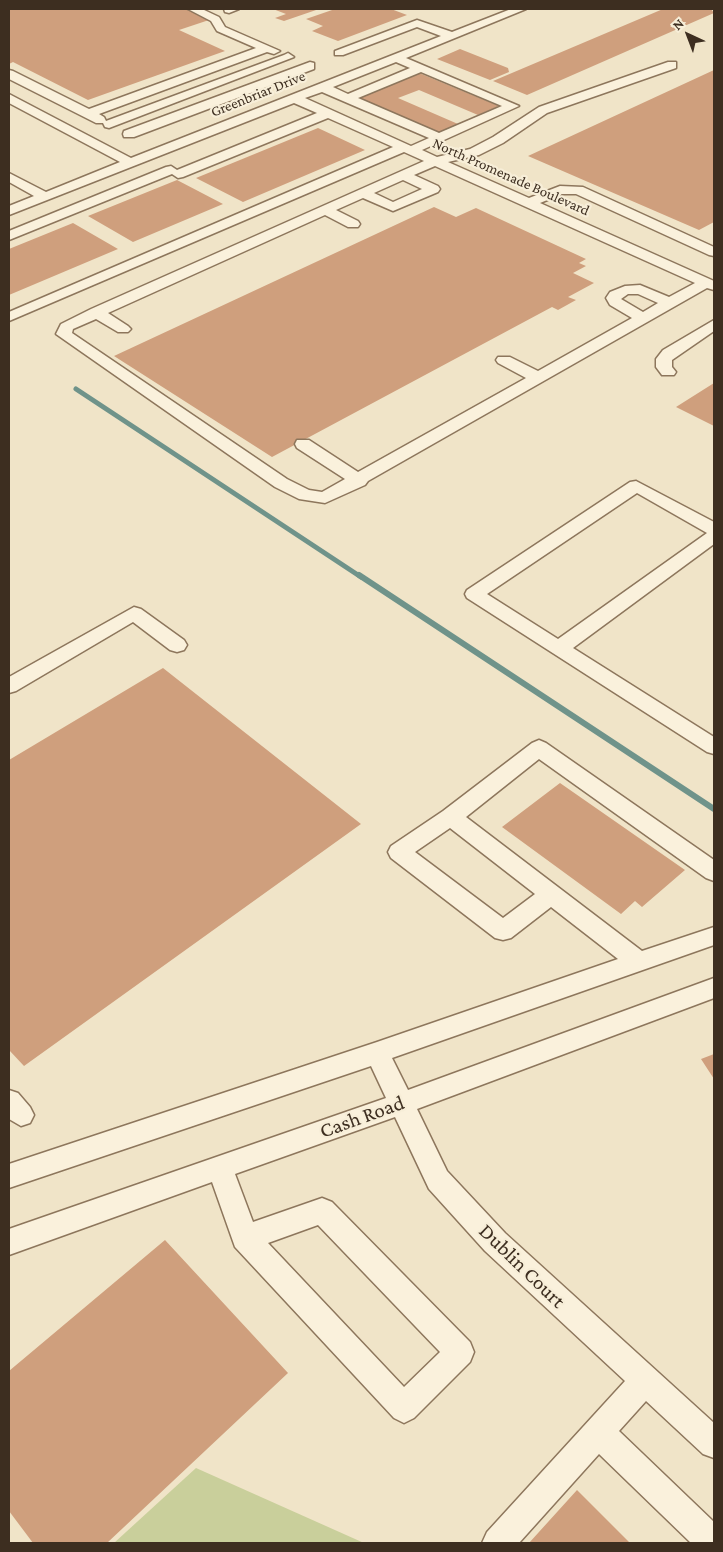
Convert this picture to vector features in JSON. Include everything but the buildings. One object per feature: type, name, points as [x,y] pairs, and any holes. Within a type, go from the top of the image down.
[{"type":"street","points":[[193,9],[215,18],[221,29],[341,79]]},
{"type":"street","name":"Greenbriar Drive","points":[[9,211],[452,36],[512,10]]},
{"type":"street","points":[[339,53],[417,23],[452,36]]},
{"type":"street","points":[[212,38],[287,75]]},
{"type":"street","points":[[88,114],[267,48]]},
{"type":"street","points":[[109,124],[288,57]]},
{"type":"street","points":[[9,317],[512,106],[396,58]]},
{"type":"street","points":[[672,65],[543,110],[498,140],[474,152],[436,161],[363,193],[96,312],[66,327],[64,334],[281,482],[305,495],[325,498],[670,303],[710,285]]},
{"type":"street","points":[[348,98],[421,68]]},
{"type":"street","points":[[129,134],[287,75],[318,70]]},
{"type":"street","points":[[9,74],[161,151]]},
{"type":"street","points":[[322,87],[439,138]]},
{"type":"street","points":[[160,88],[181,98]]},
{"type":"street","points":[[9,98],[131,162]]},
{"type":"street","name":"North Promenade Boulevard","points":[[294,98],[710,285]]},
{"type":"street","points":[[9,236],[328,113]]},
{"type":"street","points":[[363,193],[393,207],[432,189],[403,176]]},
{"type":"street","points":[[9,177],[44,197],[81,207]]},
{"type":"street","points":[[529,203],[560,190],[578,190],[707,258],[685,273]]},
{"type":"street","points":[[44,197],[59,216]]},
{"type":"street","points":[[326,210],[353,224]]},
{"type":"street","points":[[644,318],[614,302],[613,298],[615,295],[625,290],[640,289],[670,303]]},
{"type":"street","points":[[96,312],[123,329]]},
{"type":"street","points":[[668,372],[664,367],[664,359],[669,353],[714,325]]},
{"type":"street","points":[[504,360],[539,378]]},
{"type":"street","points":[[303,444],[359,480]]},
{"type":"street","points":[[714,528],[636,486],[474,594],[714,747]]},
{"type":"street","points":[[559,648],[714,536]]},
{"type":"street","points":[[9,686],[134,613],[177,645]]},
{"type":"street","points":[[551,894],[503,930],[399,852],[451,817],[539,748],[714,872]]},
{"type":"street","points":[[451,817],[639,962]]},
{"type":"street","points":[[9,1176],[377,1053],[714,936]]},
{"type":"street","name":"Cash Road","points":[[9,1242],[400,1104],[714,988]]},
{"type":"street","name":"Dublin Court","points":[[377,1053],[438,1180],[495,1242],[714,1443]]},
{"type":"street","points":[[220,1168],[245,1238],[404,1408],[460,1352],[322,1211],[245,1238]]},
{"type":"street","points":[[498,1543],[645,1380]]},
{"type":"street","points":[[598,1432],[713,1543]]},
{"type":"green space","points":[[196,1468],[364,1543],[114,1543]]},
{"type":"waterway","points":[[76,389],[361,577]]},
{"type":"waterway","points":[[359,575],[714,809]]}]
